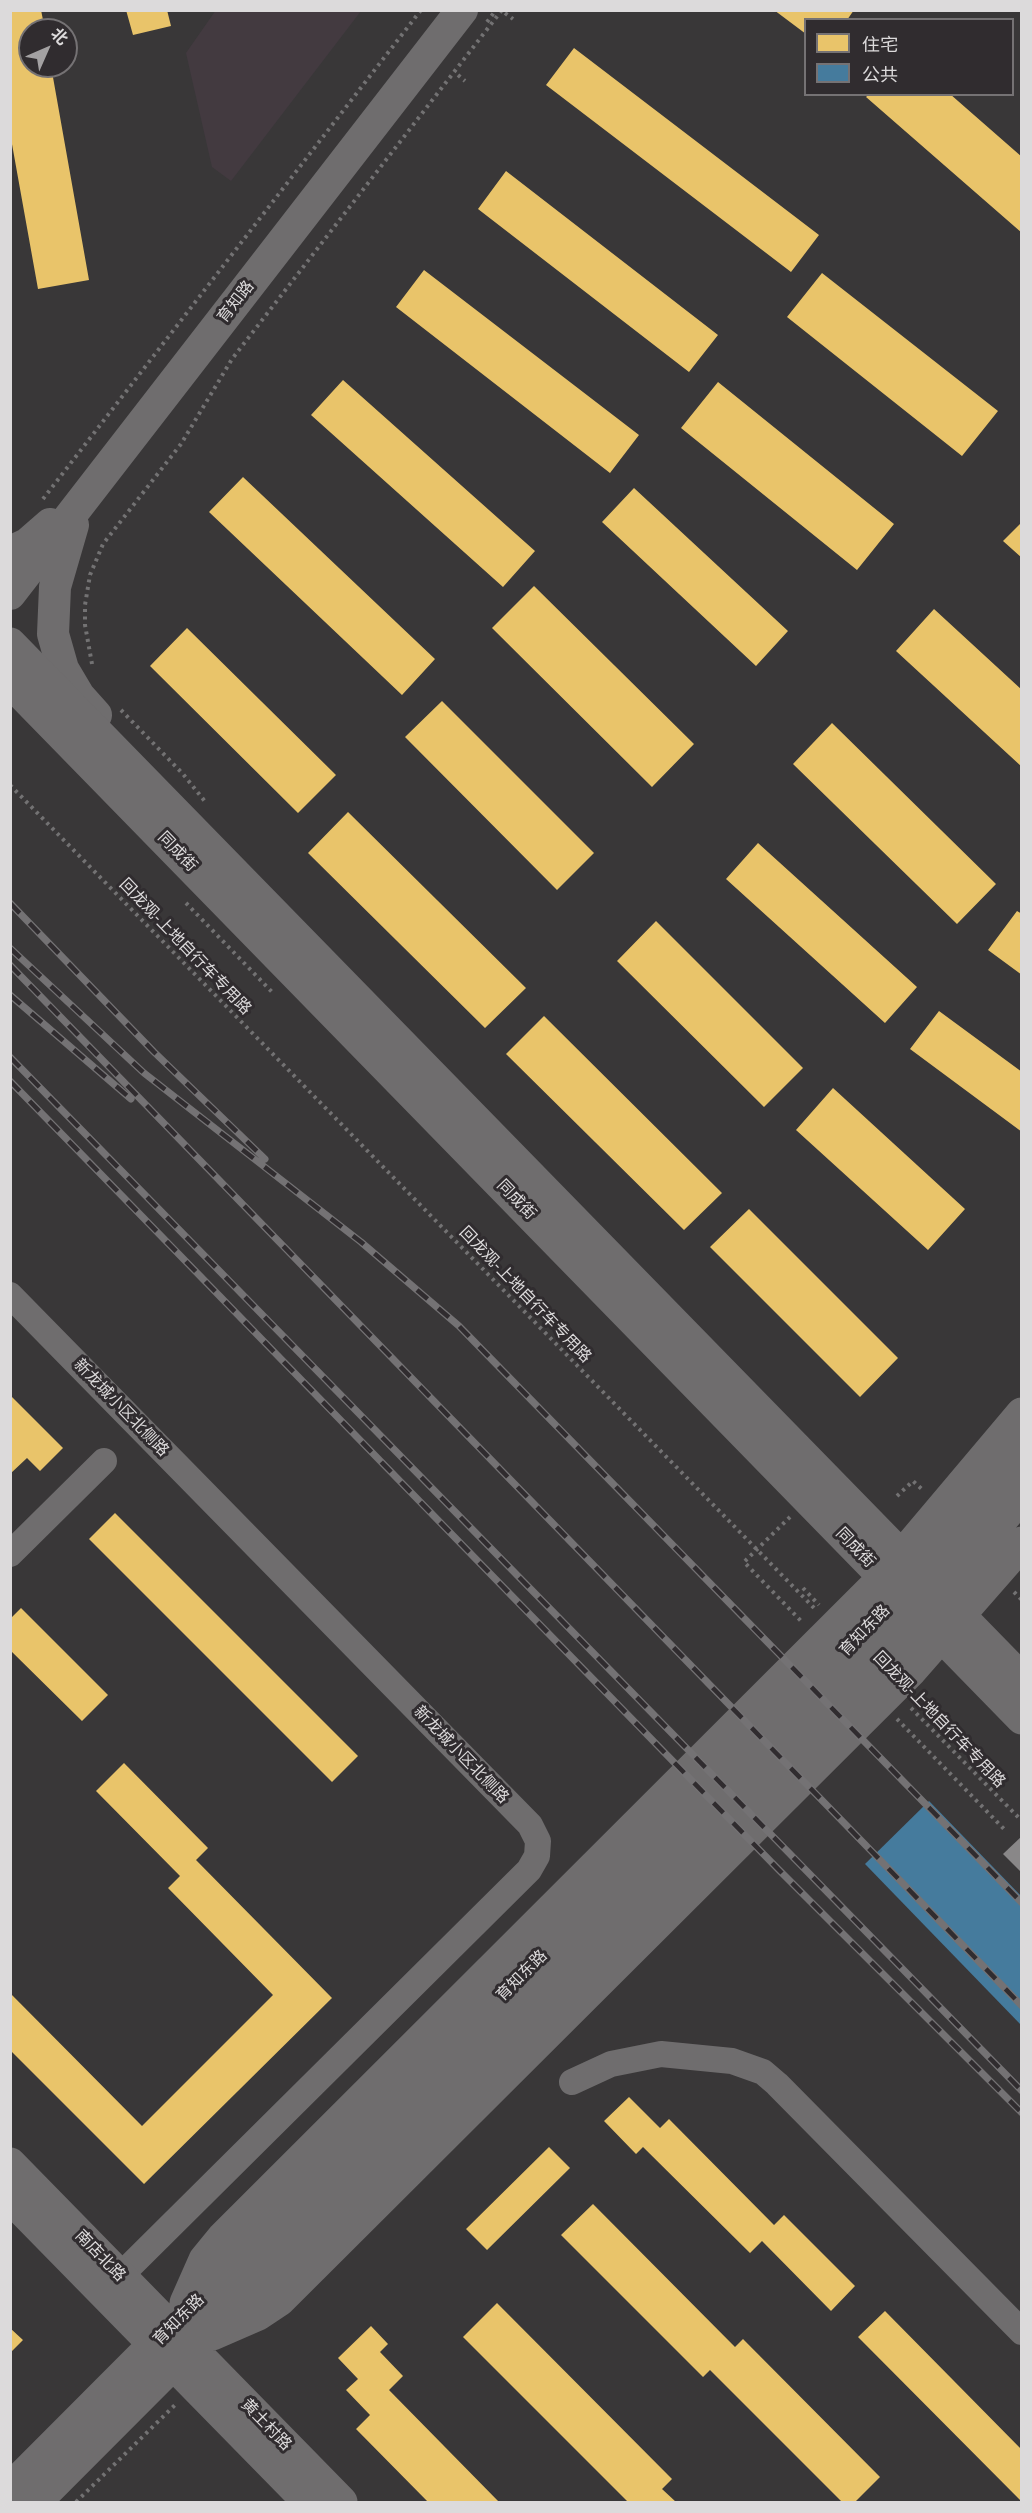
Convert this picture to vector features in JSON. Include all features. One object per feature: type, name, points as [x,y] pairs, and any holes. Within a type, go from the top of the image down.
[{"type":"main road","name":"同成街","points":[[10,644],[224,862],[863,1537]]},
{"type":"main road","name":"同成街","points":[[10,681],[987,1663],[1022,1718]]},
{"type":"main road","points":[[172,2346],[180,2315],[205,2260],[223,2238],[882,1580],[1022,1414]]},
{"type":"main road","name":"育知东路","points":[[35,2502],[172,2346],[869,1628],[928,1565],[1022,1452]]},
{"type":"main road","name":"育知东路","points":[[10,2489],[172,2346],[888,1647],[948,1582],[1022,1495]]},
{"type":"main road","points":[[172,2346],[258,2314],[279,2300],[911,1670],[1022,1543]]},
{"type":"main road","name":"同成街","points":[[987,1663],[1022,1680]]},
{"type":"main road","name":"南店北路","points":[[10,2164],[120,2276],[172,2346]]},
{"type":"main road","name":"南店北路","points":[[10,2197],[172,2346]]},
{"type":"main road","name":"黄土村路","points":[[172,2346],[309,2502]]},
{"type":"main road","name":"黄土村路","points":[[172,2346],[341,2502]]},
{"type":"street","name":"育知路","points":[[10,594],[462,10]]},
{"type":"street","points":[[10,552],[27,544],[52,522],[121,434],[192,360]]},
{"type":"street","points":[[103,474],[73,525],[58,572],[52,620],[58,657],[79,696],[166,786],[224,862]]},
{"type":"street","name":"新龙城小区北侧路","points":[[10,1295],[530,1825],[538,1841],[537,1856],[529,1869],[120,2276]]},
{"type":"street","points":[[10,1554],[104,1461]]},
{"type":"street","points":[[572,2082],[611,2064],[661,2054],[732,2061],[763,2072],[1022,2332]]},
{"type":"path","points":[[36,506],[421,10]]},
{"type":"path","points":[[93,666],[84,625],[85,605],[90,575],[103,544],[181,444],[232,359],[503,12],[513,20]]},
{"type":"path","points":[[458,75],[465,81]]},
{"type":"path","points":[[116,706],[183,774],[210,809]]},
{"type":"path","name":"回龙观-上地自行车专用路","points":[[10,785],[818,1612]]},
{"type":"path","points":[[897,1496],[913,1481],[924,1492]]},
{"type":"path","points":[[759,1577],[744,1562],[793,1514]]},
{"type":"path","points":[[803,1588],[820,1606]]},
{"type":"path","points":[[1011,1590],[1022,1600]]},
{"type":"path","points":[[919,1694],[945,1721]]},
{"type":"path","name":"回龙观-上地自行车专用路","points":[[908,1705],[1022,1821]]},
{"type":"path","points":[[965,1788],[1004,1829]]},
{"type":"path","points":[[76,2502],[161,2418]]},
{"type":"shaded area","points":[[216,10],[361,11],[231,181],[212,167],[186,53]]},
{"type":"building: 住宅","points":[[10,10],[41,10],[43,18],[18,18],[18,78],[53,78],[89,280],[38,289],[10,133]]},
{"type":"building: 住宅","points":[[126,10],[167,10],[171,26],[133,35]]},
{"type":"building: 住宅","points":[[774,10],[854,10],[848,18],[804,18],[804,32]]},
{"type":"building: 住宅","points":[[574,48],[819,235],[791,272],[546,85]]},
{"type":"building: 住宅","points":[[952,96],[1022,157],[1022,233],[866,97]]},
{"type":"building: 住宅","points":[[506,171],[718,335],[689,372],[478,209]]},
{"type":"building: 住宅","points":[[424,270],[639,435],[610,473],[396,307]]},
{"type":"building: 住宅","points":[[822,273],[998,411],[962,456],[787,317]]},
{"type":"building: 住宅","points":[[343,380],[535,551],[503,587],[311,415]]},
{"type":"building: 住宅","points":[[718,382],[894,524],[857,570],[681,428]]},
{"type":"building: 住宅","points":[[243,477],[435,659],[402,695],[209,512]]},
{"type":"building: 住宅","points":[[634,488],[788,631],[756,666],[602,522]]},
{"type":"building: 住宅","points":[[1022,522],[1022,558],[1003,541]]},
{"type":"building: 住宅","points":[[534,586],[694,744],[652,787],[492,628]]},
{"type":"building: 住宅","points":[[934,609],[1022,690],[1022,767],[896,651]]},
{"type":"building: 住宅","points":[[187,628],[336,775],[298,813],[150,666]]},
{"type":"building: 住宅","points":[[442,701],[594,853],[557,890],[405,737]]},
{"type":"building: 住宅","points":[[832,723],[996,884],[957,924],[793,764]]},
{"type":"building: 住宅","points":[[348,812],[526,988],[485,1028],[308,853]]},
{"type":"building: 住宅","points":[[758,843],[917,987],[885,1023],[726,879]]},
{"type":"building: 住宅","points":[[1017,911],[1022,914],[1022,975],[988,950]]},
{"type":"building: 住宅","points":[[656,921],[803,1068],[764,1107],[617,961]]},
{"type":"building: 住宅","points":[[939,1011],[1022,1072],[1022,1132],[910,1049]]},
{"type":"building: 住宅","points":[[544,1016],[722,1193],[684,1230],[506,1054]]},
{"type":"building: 住宅","points":[[833,1088],[965,1209],[928,1250],[796,1130]]},
{"type":"building: 住宅","points":[[749,1209],[898,1358],[860,1397],[710,1247]]},
{"type":"building: 住宅","points":[[10,1395],[63,1448],[40,1471],[27,1458],[10,1474]]},
{"type":"building: 住宅","points":[[115,1513],[358,1756],[332,1782],[89,1539]]},
{"type":"building: 住宅","points":[[21,1608],[108,1695],[82,1721],[10,1650],[10,1619]]},
{"type":"building: 住宅","points":[[124,1763],[208,1848],[196,1860],[332,1998],[144,2184],[10,2050],[10,1993],[142,2126],[273,1995],[168,1888],[180,1876],[96,1791]]},
{"type":"building: 住宅","points":[[629,2097],[660,2128],[669,2119],[774,2225],[784,2215],[855,2286],[831,2311],[762,2241],[750,2253],[643,2147],[636,2154],[604,2121]]},
{"type":"building: 住宅","points":[[549,2147],[570,2168],[487,2250],[466,2229]]},
{"type":"building: 住宅","points":[[593,2204],[735,2347],[743,2339],[880,2477],[855,2502],[842,2502],[710,2370],[703,2377],[561,2235]]},
{"type":"building: 住宅","points":[[497,2303],[672,2479],[662,2489],[676,2502],[628,2502],[463,2337]]},
{"type":"building: 住宅","points":[[885,2311],[1022,2450],[1022,2502],[858,2337]]},
{"type":"building: 住宅","points":[[371,2326],[388,2344],[380,2352],[403,2376],[389,2390],[499,2502],[428,2502],[356,2429],[370,2415],[346,2390],[358,2379],[338,2358]]},
{"type":"building: 住宅","points":[[10,2328],[23,2340],[10,2353]]},
{"type":"building: 公共","points":[[929,1801],[1022,1897],[1022,2026],[865,1864]]},
{"type":"building: 其他","points":[[1022,1836],[1022,1873],[1003,1854]]},
{"type":"railway","points":[[10,903],[154,1052],[265,1159]]},
{"type":"railway","points":[[10,948],[144,1073],[361,1242],[459,1326],[1022,1903]]},
{"type":"railway","points":[[10,965],[1022,2006]]},
{"type":"railway","points":[[10,995],[131,1099]]},
{"type":"railway","points":[[10,1057],[1022,2091]]},
{"type":"railway","points":[[10,1081],[778,1869],[1022,2113]]}]
